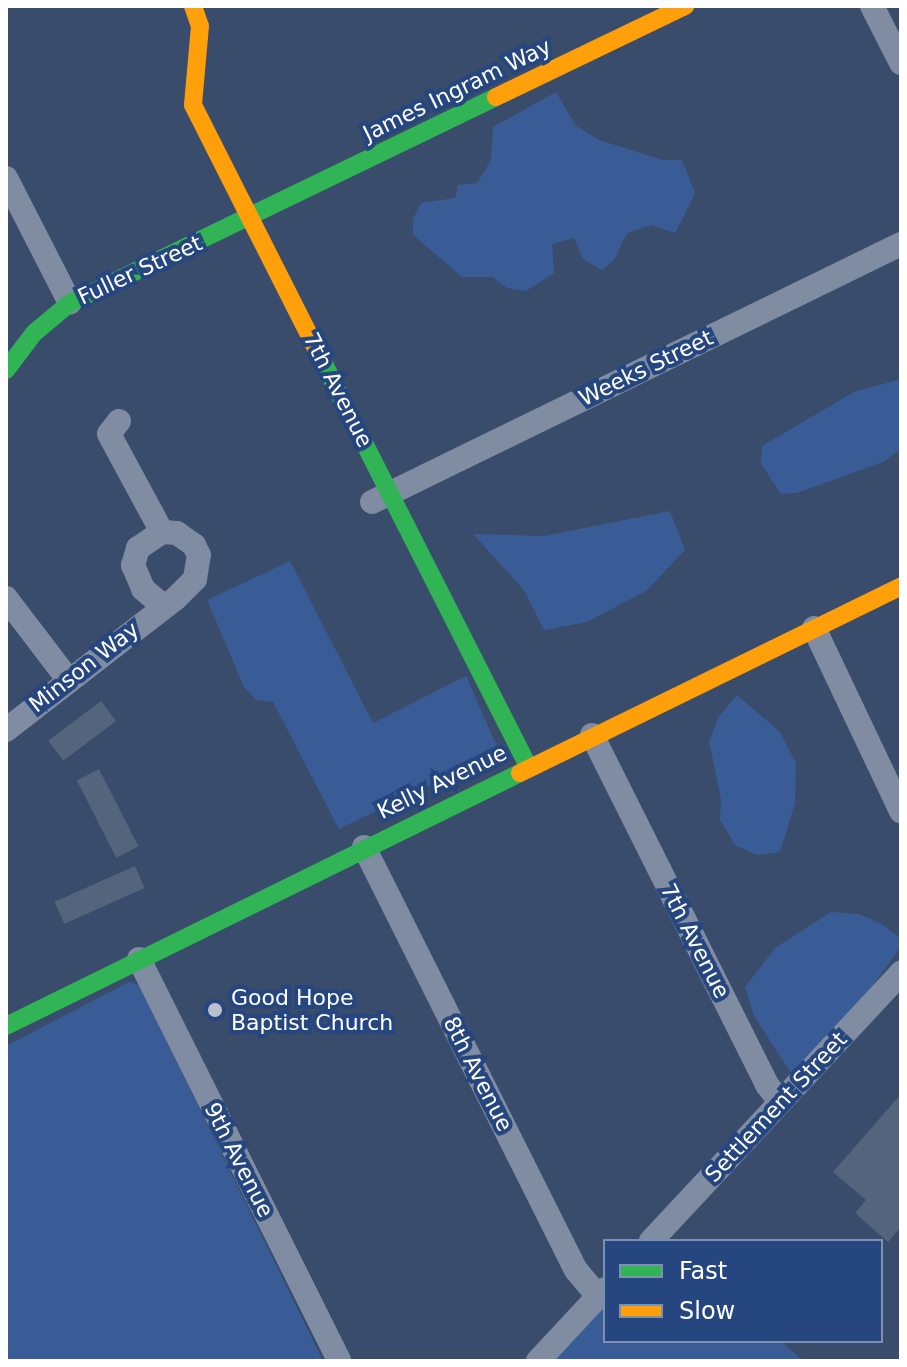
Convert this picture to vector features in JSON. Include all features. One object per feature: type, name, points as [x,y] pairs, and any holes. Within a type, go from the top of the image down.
[{"type":"street","name":"7th Avenue","points":[[193,6],[200,26],[193,105],[251,218],[381,498],[528,766]]},
{"type":"street","name":"James Ingram Way","points":[[251,218],[685,6]]},
{"type":"street","points":[[872,6],[901,63]]},
{"type":"street","points":[[6,178],[15,217],[70,303]]},
{"type":"street","name":"Fuller Street","points":[[6,370],[34,333],[70,303],[251,218]]},
{"type":"street","name":"Weeks Street","points":[[381,498],[901,244]]},
{"type":"street","points":[[119,421],[109,434],[162,532]]},
{"type":"street","name":"Minson Way","points":[[6,730],[67,678],[163,606],[195,579],[199,555],[177,533],[162,532],[138,548],[133,565],[143,589],[163,606]]},
{"type":"street","name":"Kelly Avenue","points":[[6,1026],[528,766],[901,586]]},
{"type":"street","points":[[6,598],[67,678]]},
{"type":"street","points":[[814,628],[901,811]]},
{"type":"street","name":"7th Avenue","points":[[592,735],[767,1085],[780,1101]]},
{"type":"street","name":"8th Avenue","points":[[364,847],[576,1270],[602,1292]]},
{"type":"street","name":"9th Avenue","points":[[139,959],[339,1361]]},
{"type":"street","name":"Settlement Street","points":[[653,1239],[901,973]]},
{"type":"street","points":[[538,1361],[602,1292]]},
{"type":"shaded area","points":[[556,92],[576,126],[599,140],[663,160],[682,160],[695,193],[682,220],[675,233],[651,225],[627,233],[614,260],[602,270],[583,259],[574,238],[552,244],[554,273],[526,291],[507,288],[493,277],[462,277],[413,235],[413,219],[421,203],[455,198],[458,185],[477,183],[491,160],[493,127]]},
{"type":"shaded area","points":[[901,379],[901,449],[883,462],[797,493],[781,494],[761,464],[762,446],[854,392]]},
{"type":"shaded area","points":[[670,511],[685,550],[646,591],[587,622],[544,630],[524,590],[473,534],[544,536]]},
{"type":"shaded area","points":[[290,561],[373,723],[466,676],[499,751],[339,829],[273,702],[256,700],[244,687],[207,600]]},
{"type":"shaded area","points":[[737,695],[780,732],[796,763],[795,803],[780,852],[757,855],[735,845],[720,820],[721,800],[709,741],[719,716]]},
{"type":"shaded area","points":[[831,912],[859,914],[882,924],[898,936],[901,946],[867,994],[791,1073],[754,1016],[745,987],[775,948]]},
{"type":"shaded area","points":[[129,982],[139,985],[323,1361],[6,1361],[6,1046]]},
{"type":"shaded area","points":[[603,1298],[603,1343],[783,1343],[803,1361],[547,1361]]},
{"type":"building","points":[[101,701],[116,721],[63,761],[48,741]]},
{"type":"building","points":[[99,769],[138,847],[116,858],[77,780]]},
{"type":"building","points":[[135,866],[145,888],[64,924],[55,902]]},
{"type":"building","points":[[901,1094],[901,1227],[888,1242],[855,1213],[866,1200],[833,1172]]},
{"type":"traffic: fast","points":[[6,370],[34,333],[70,303],[496,97]]},
{"type":"traffic: fast","points":[[318,352],[528,766]]},
{"type":"traffic: fast","points":[[6,1026],[520,773]]},
{"type":"traffic: slow","points":[[193,6],[200,26],[193,105],[318,352]]},
{"type":"traffic: slow","points":[[496,97],[685,6]]},
{"type":"traffic: slow","points":[[520,773],[901,586]]},
{"type":"place","name":"Good Hope Baptist Church","points":[[215,1010]]}]
